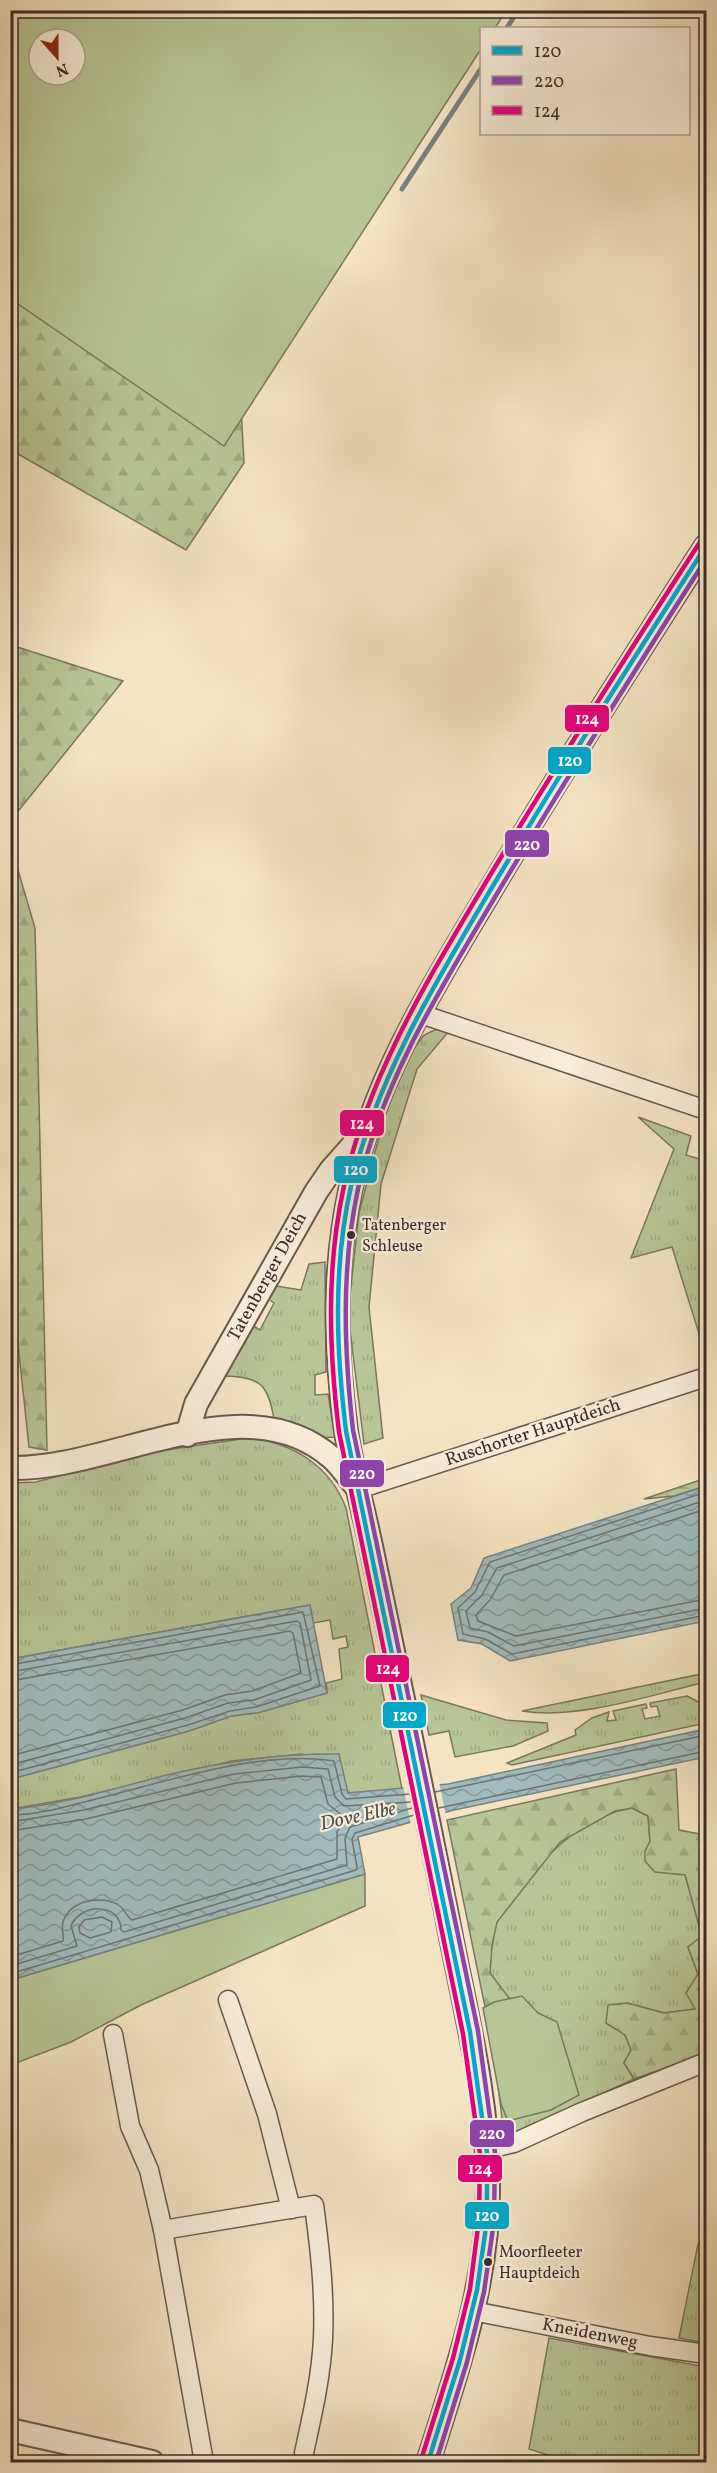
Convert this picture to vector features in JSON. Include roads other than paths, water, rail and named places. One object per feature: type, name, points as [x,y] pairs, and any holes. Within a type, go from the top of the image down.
[{"type":"street","points":[[428,2463],[473,2311],[487,2228],[488,2149],[479,2076],[429,1824],[347,1436],[339,1369],[336,1306],[351,1184],[381,1092],[418,1013],[550,790],[706,546]]},
{"type":"street","points":[[418,1013],[706,1110]]},
{"type":"street","name":"Tatenberger Deich","points":[[187,1435],[196,1404],[316,1192],[332,1170],[368,1130]]},
{"type":"street","name":"Ruschorter Hauptdeich","points":[[358,1490],[706,1377]]},
{"type":"street","points":[[10,1468],[50,1466],[187,1435],[238,1427],[264,1426],[285,1432],[332,1458],[358,1490]]},
{"type":"street","points":[[228,2000],[267,2114],[291,2209]]},
{"type":"street","points":[[112,2034],[130,2126],[149,2170],[163,2229],[204,2463]]},
{"type":"street","points":[[488,2149],[514,2143],[582,2112],[706,2062]]},
{"type":"street","points":[[163,2229],[314,2205],[322,2269],[323,2340],[316,2396],[304,2453]]},
{"type":"street","name":"Kneidenweg","points":[[473,2311],[650,2346],[706,2354]]},
{"type":"street","points":[[10,2430],[152,2463]]},
{"type":"water","points":[[706,1486],[706,1621],[510,1661],[482,1644],[458,1640],[451,1604],[471,1588],[484,1558]]},
{"type":"water","points":[[310,1605],[327,1693],[257,1713],[231,1716],[189,1731],[11,1779],[11,1659]]},
{"type":"water","name":"Dove Elbe","points":[[706,1729],[706,1757],[454,1810],[358,1837],[365,1874],[11,1980],[11,1809],[71,1800],[213,1765],[296,1755],[339,1754],[348,1793],[448,1784]]},
{"type":"waterway","points":[[508,27],[518,10]]},
{"type":"waterway","points":[[402,189],[480,70]]},
{"type":"place","name":"Tatenberger Schleuse","points":[[351,1235]]},
{"type":"place","name":"Moorfleeter Hauptdeich","points":[[488,2262]]}]
